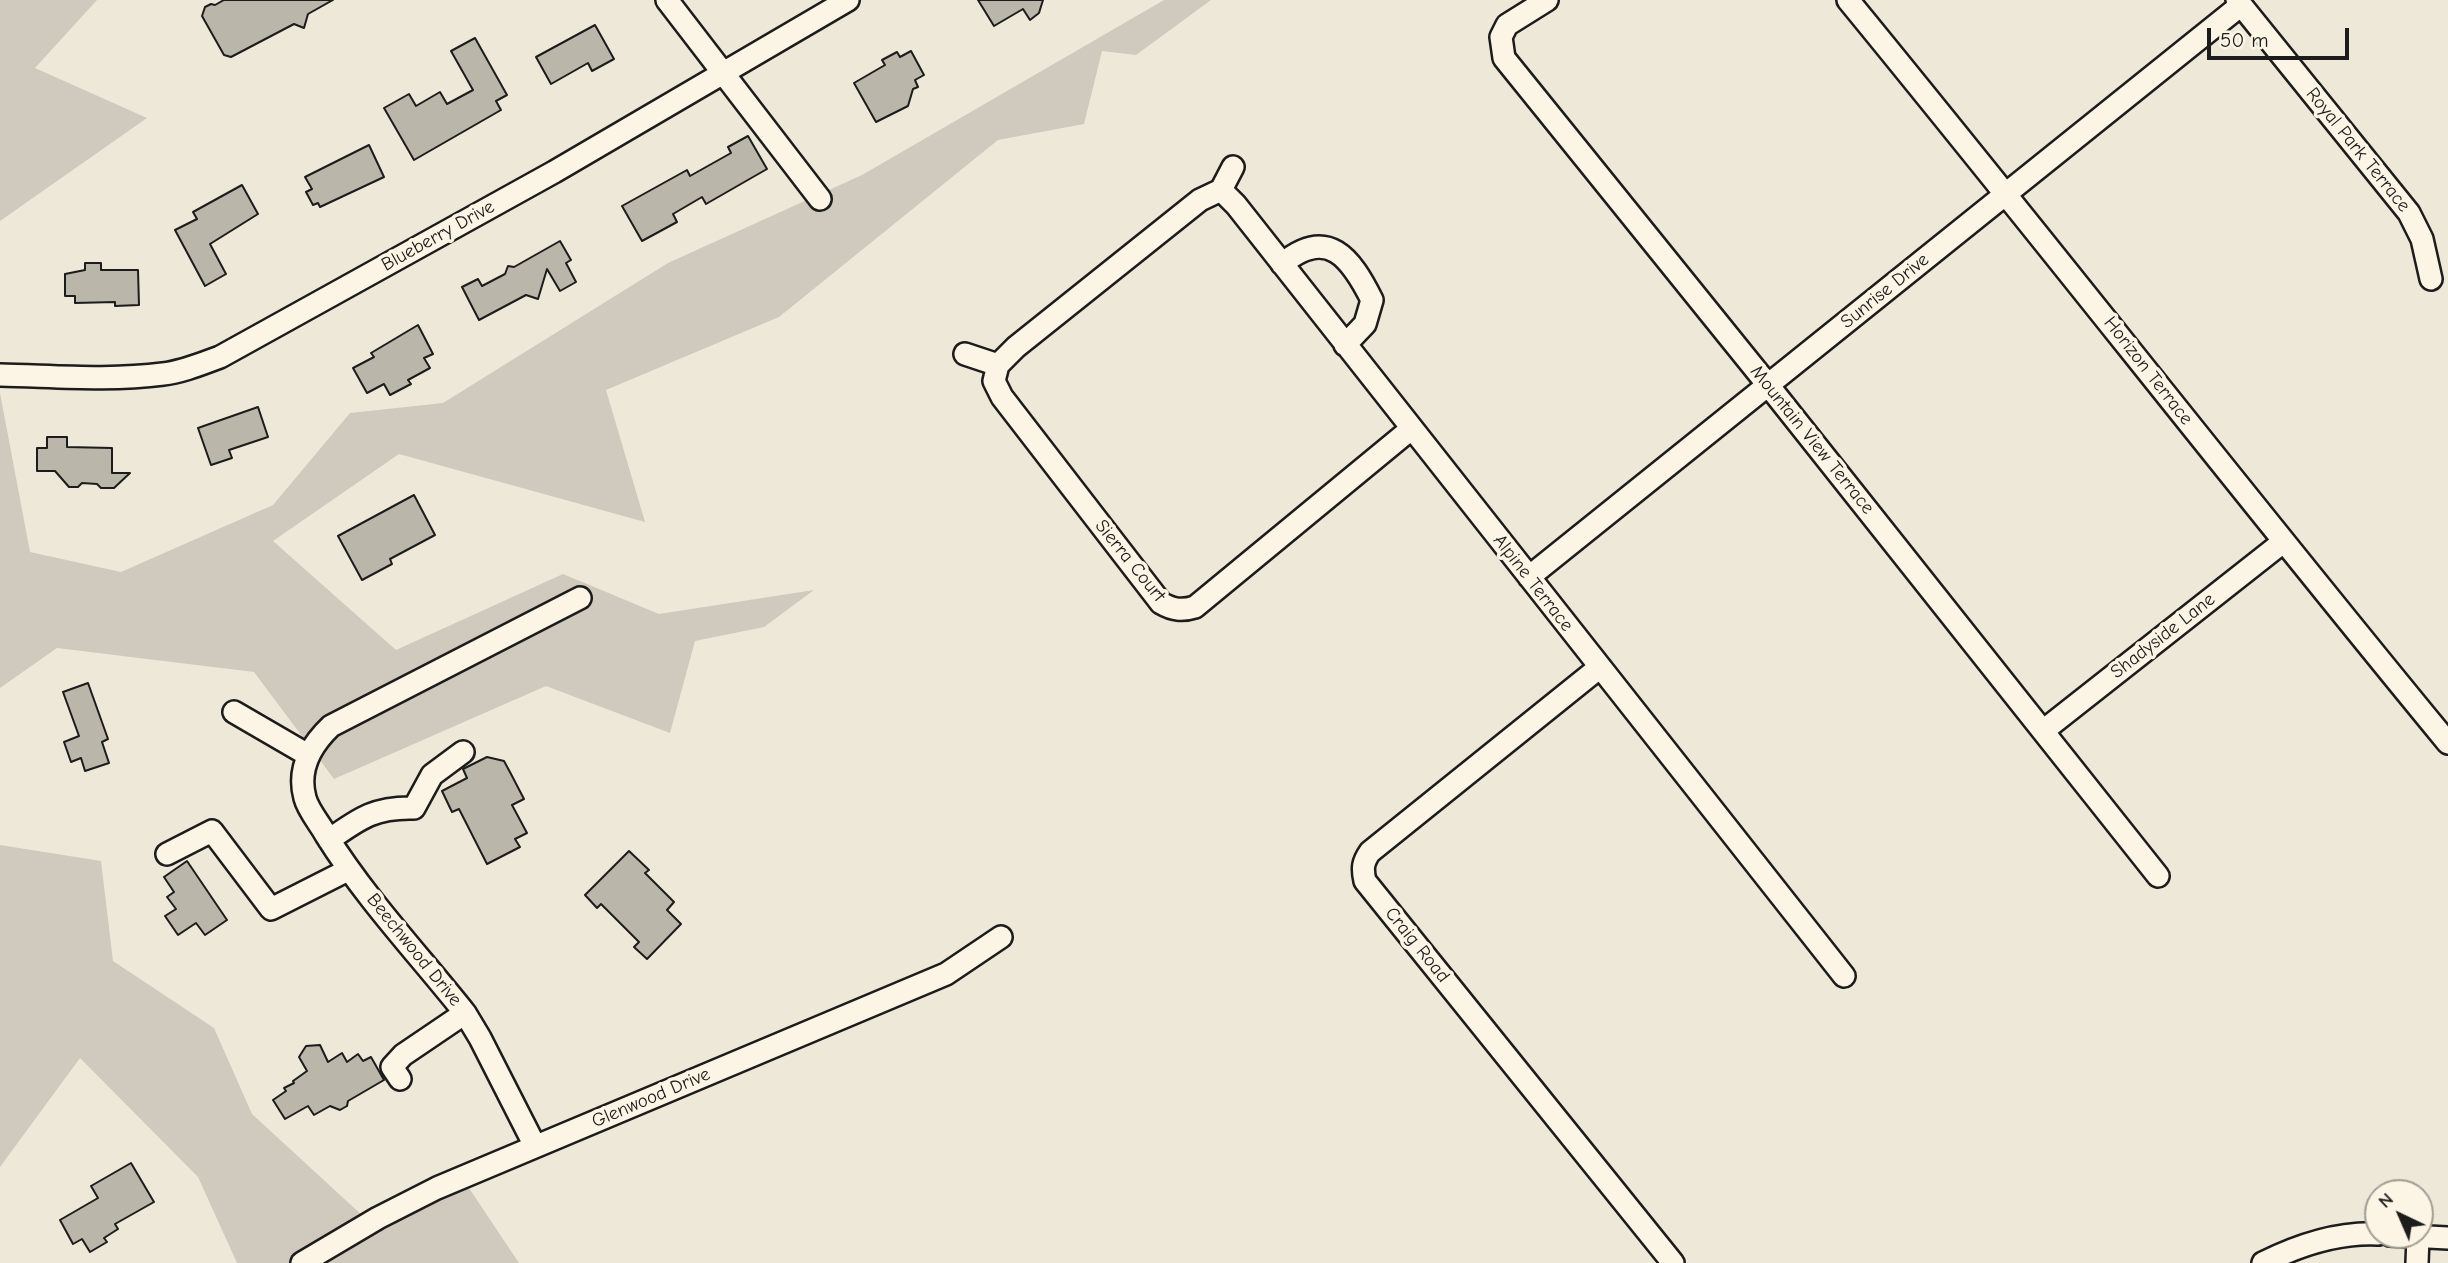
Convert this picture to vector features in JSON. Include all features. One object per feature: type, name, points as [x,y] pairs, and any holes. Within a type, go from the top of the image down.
[{"type":"street","points":[[667,0],[820,199]]},
{"type":"street","name":"Blueberry Drive","points":[[0,375],[136,377],[193,368],[220,357],[554,172],[848,0]]},
{"type":"street","name":"Horizon Terrace","points":[[1848,0],[2007,193],[2283,542],[2448,743]]},
{"type":"street","name":"Sunrise Drive","points":[[1529,577],[2239,3]]},
{"type":"street","name":"Royal Park Terrace","points":[[2239,3],[2409,213],[2422,239],[2431,279]]},
{"type":"street","name":"Mountain View Terrace","points":[[1541,5],[1507,25],[1501,37],[1504,58],[2158,876]]},
{"type":"street","points":[[965,354],[998,365],[1016,347],[1200,200],[1221,190],[1233,167]]},
{"type":"street","name":"Alpine Terrace","points":[[1221,190],[1236,205],[1844,976]]},
{"type":"street","points":[[1282,264],[1313,246],[1331,250],[1348,259],[1360,275],[1372,300],[1365,324],[1345,345]]},
{"type":"street","name":"Sierra Court","points":[[998,365],[994,381],[1002,397],[1161,603],[1172,609],[1195,607],[1411,429]]},
{"type":"street","name":"Shadyside Lane","points":[[2043,731],[2283,542]]},
{"type":"street","points":[[234,712],[308,755],[318,739],[331,726],[580,598]]},
{"type":"street","name":"Craig Road","points":[[1600,667],[1370,852],[1364,860],[1362,870],[1365,881],[1673,1263]]},
{"type":"street","points":[[329,839],[366,815],[414,808],[432,775],[463,752]]},
{"type":"street","name":"Beechwood Drive","points":[[308,755],[303,783],[305,800],[348,870],[465,1013],[535,1146]]},
{"type":"street","points":[[167,855],[212,831],[271,909],[348,870]]},
{"type":"street","name":"Glenwood Drive","points":[[302,1263],[425,1194],[946,974],[1000,937]]},
{"type":"street","points":[[400,1079],[392,1067],[403,1055],[465,1013]]},
{"type":"street","points":[[2263,1263],[2314,1241],[2364,1235]]},
{"type":"shaded area","points":[[0,0],[97,0],[35,68],[147,118],[0,221]]},
{"type":"shaded area","points":[[1164,0],[1211,0],[1136,55],[1102,51],[1084,124],[998,140],[779,317],[606,390],[645,522],[399,454],[273,541],[396,650],[563,574],[659,614],[814,590],[764,627],[695,641],[670,733],[546,686],[334,779],[254,672],[57,648],[0,688],[0,393],[30,552],[121,572],[273,505],[350,413],[443,403],[668,263],[862,175]]},
{"type":"shaded area","points":[[0,845],[101,861],[113,961],[214,1028],[252,1114],[364,1217],[461,1176],[519,1263],[237,1263],[198,1177],[80,1058],[0,1167]]},
{"type":"building","points":[[224,0],[333,0],[308,14],[304,28],[294,24],[231,57],[224,55],[202,16],[205,7]]},
{"type":"building","points":[[978,0],[1043,0],[1039,13],[1030,20],[1023,9],[994,26]]},
{"type":"building","points":[[595,25],[614,59],[592,71],[588,63],[551,84],[536,57]]},
{"type":"building","points":[[475,38],[507,95],[496,101],[501,110],[414,160],[384,108],[409,94],[416,106],[440,92],[447,104],[473,90],[451,51]]},
{"type":"building","points":[[911,51],[924,75],[915,80],[918,87],[913,89],[908,106],[876,122],[854,83],[885,65],[882,60],[897,52],[900,57]]},
{"type":"building","points":[[748,136],[767,169],[706,204],[702,197],[673,214],[677,222],[642,241],[622,206],[687,170],[690,176],[731,153],[728,147]]},
{"type":"building","points":[[369,145],[384,177],[320,207],[318,203],[313,205],[306,192],[312,189],[305,177]]},
{"type":"building","points":[[242,185],[258,214],[210,244],[226,274],[205,286],[175,230],[197,219],[193,212]]},
{"type":"building","points":[[560,241],[571,260],[566,263],[576,282],[560,291],[547,269],[538,299],[526,295],[479,320],[462,287],[478,279],[482,286],[505,274],[508,266],[514,267]]},
{"type":"building","points":[[85,263],[101,263],[101,270],[138,270],[139,305],[115,306],[115,302],[75,303],[75,296],[65,296],[65,274],[85,270]]},
{"type":"building","points":[[418,325],[433,354],[424,358],[430,368],[408,380],[411,384],[390,395],[384,384],[367,393],[353,368],[374,357],[371,353]]},
{"type":"building","points":[[258,407],[268,437],[229,450],[232,458],[211,465],[198,428]]},
{"type":"building","points":[[47,437],[67,437],[67,447],[112,448],[112,473],[130,473],[114,488],[82,483],[78,487],[69,487],[55,471],[37,471],[37,448],[47,448]]},
{"type":"building","points":[[414,495],[435,535],[390,559],[392,564],[362,580],[338,536]]},
{"type":"building","points":[[88,683],[108,739],[102,742],[109,763],[85,771],[81,758],[71,762],[64,742],[79,736],[63,692]]},
{"type":"building","points":[[487,757],[504,761],[511,774],[524,799],[512,805],[527,833],[515,839],[520,847],[487,864],[459,809],[452,812],[442,791],[467,778],[463,769]]},
{"type":"building","points":[[629,851],[649,870],[645,873],[674,902],[667,910],[681,924],[647,959],[634,947],[639,942],[601,904],[597,908],[585,895]]},
{"type":"building","points":[[187,861],[227,920],[205,935],[196,923],[178,935],[165,916],[176,909],[167,897],[174,892],[164,877]]},
{"type":"building","points":[[320,1045],[328,1062],[342,1053],[347,1062],[358,1054],[363,1061],[371,1057],[384,1080],[348,1101],[347,1106],[340,1110],[330,1106],[314,1115],[308,1106],[285,1119],[273,1100],[307,1071],[299,1057],[306,1046]]},
{"type":"building","points":[[131,1163],[154,1202],[115,1224],[118,1229],[104,1238],[107,1242],[90,1252],[82,1239],[73,1244],[60,1220],[98,1198],[91,1186]]}]
